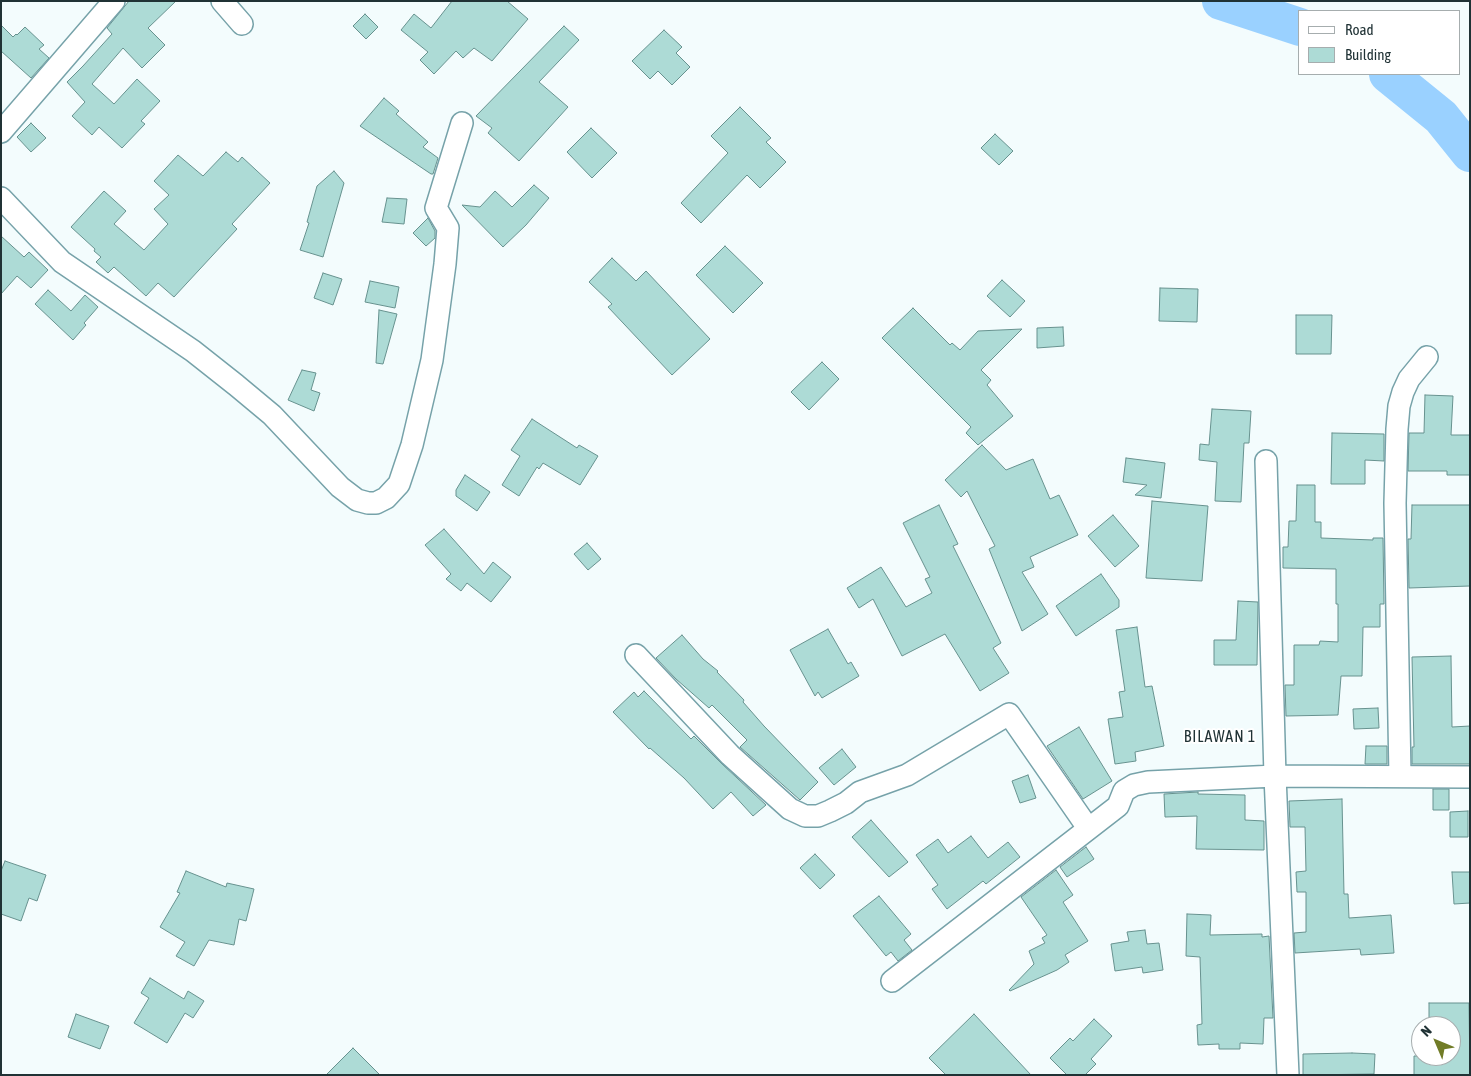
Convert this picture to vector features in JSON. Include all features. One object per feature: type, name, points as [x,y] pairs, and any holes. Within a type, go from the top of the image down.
[{"type":"street","points":[[1,132],[114,1]]},
{"type":"street","points":[[222,1],[242,24]]},
{"type":"street","points":[[1,198],[62,262],[193,351],[236,385],[272,415],[340,487],[357,500],[376,503],[386,498],[398,484],[412,445],[432,360],[448,228],[436,208],[462,123]]},
{"type":"street","points":[[1400,776],[1395,503],[1397,429],[1402,392],[1409,379],[1427,357]]},
{"type":"street","points":[[1266,461],[1275,776],[1288,1075]]},
{"type":"street","points":[[636,655],[730,755],[790,809],[805,816],[818,816],[846,803],[860,792],[907,775],[1010,714],[1088,828]]},
{"type":"street","points":[[892,981],[1118,806],[1124,791],[1134,785],[1148,782],[1275,776],[1470,777]]},
{"type":"building","points":[[129,1],[176,1],[148,28],[165,45],[142,68],[123,48],[92,84],[114,104],[137,79],[160,101],[141,121],[145,124],[122,148],[99,127],[92,135],[72,116],[85,102],[67,82],[112,34],[107,28]]},
{"type":"building","points":[[452,1],[507,1],[528,19],[492,61],[474,48],[463,58],[456,51],[434,74],[420,60],[428,52],[401,30],[414,14],[431,28]]},
{"type":"building","points":[[365,14],[378,27],[366,39],[353,26]]},
{"type":"building","points":[[1,25],[13,37],[25,27],[44,45],[39,49],[49,58],[31,78],[1,51]]},
{"type":"building","points":[[564,26],[579,40],[539,82],[568,107],[519,161],[488,133],[492,128],[476,116]]},
{"type":"building","points":[[664,30],[682,47],[676,53],[690,67],[672,85],[658,71],[650,79],[632,61]]},
{"type":"building","points":[[384,98],[399,111],[396,114],[428,142],[423,147],[438,158],[433,174],[360,126]]},
{"type":"building","points":[[740,107],[771,138],[766,142],[786,162],[760,188],[747,175],[701,223],[681,203],[728,153],[711,136]]},
{"type":"building","points":[[31,123],[46,138],[31,152],[17,137]]},
{"type":"building","points":[[591,128],[617,153],[592,178],[567,152]]},
{"type":"building","points":[[995,134],[1013,151],[999,165],[981,148]]},
{"type":"building","points":[[226,152],[238,162],[242,157],[270,183],[232,224],[237,229],[174,297],[158,283],[146,296],[114,267],[108,273],[96,262],[101,257],[94,251],[95,249],[71,227],[104,191],[126,211],[114,224],[144,250],[168,224],[154,209],[169,195],[154,181],[178,155],[203,176]]},
{"type":"building","points":[[334,171],[344,183],[323,257],[300,250],[309,223],[307,222],[317,186]]},
{"type":"building","points":[[534,185],[549,198],[526,225],[503,247],[462,205],[480,207],[495,191],[512,207]]},
{"type":"building","points":[[387,198],[407,199],[404,224],[382,222]]},
{"type":"building","points":[[428,218],[435,231],[435,238],[426,246],[413,233]]},
{"type":"building","points":[[1,236],[24,257],[29,252],[48,270],[31,288],[17,276],[1,294]]},
{"type":"building","points":[[725,246],[763,283],[733,313],[696,275]]},
{"type":"building","points":[[612,258],[636,281],[646,271],[710,339],[672,375],[608,307],[612,304],[589,282]]},
{"type":"building","points":[[323,273],[342,279],[333,305],[314,298]]},
{"type":"building","points":[[1002,280],[1025,301],[1010,317],[987,296]]},
{"type":"building","points":[[370,281],[399,287],[395,308],[365,302]]},
{"type":"building","points":[[1160,288],[1198,289],[1197,322],[1159,321]]},
{"type":"building","points":[[48,290],[71,311],[85,295],[98,307],[73,340],[35,304]]},
{"type":"building","points":[[913,308],[950,345],[952,343],[960,350],[978,331],[1022,329],[981,370],[991,380],[987,385],[1013,416],[978,445],[966,433],[971,427],[882,338]]},
{"type":"building","points":[[379,310],[397,314],[383,364],[376,363]]},
{"type":"building","points":[[1296,315],[1332,315],[1331,354],[1296,354]]},
{"type":"building","points":[[1063,327],[1064,346],[1037,348],[1037,328]]},
{"type":"building","points":[[822,362],[839,379],[809,410],[791,392]]},
{"type":"building","points":[[302,370],[316,373],[311,390],[320,393],[314,411],[288,400]]},
{"type":"building","points":[[1425,395],[1453,396],[1451,435],[1470,435],[1470,475],[1447,475],[1447,471],[1408,471],[1409,433],[1424,433]]},
{"type":"building","points":[[1212,409],[1251,411],[1249,443],[1244,443],[1241,502],[1215,501],[1217,462],[1199,460],[1200,444],[1209,445]]},
{"type":"building","points":[[532,419],[577,448],[579,445],[598,456],[580,485],[543,463],[539,469],[537,467],[519,496],[502,485],[520,456],[511,450]]},
{"type":"building","points":[[1332,433],[1384,434],[1384,461],[1365,460],[1365,484],[1331,484]]},
{"type":"building","points":[[982,445],[1006,470],[1033,459],[1050,499],[1059,495],[1078,535],[1030,557],[1034,567],[1022,572],[1048,614],[1022,631],[989,549],[995,546],[967,491],[961,497],[945,480]]},
{"type":"building","points":[[1126,458],[1165,463],[1161,498],[1135,495],[1147,485],[1123,482]]},
{"type":"building","points":[[465,475],[490,492],[477,511],[456,496],[456,490]]},
{"type":"building","points":[[1297,485],[1315,485],[1315,522],[1321,522],[1321,538],[1373,540],[1373,538],[1383,538],[1384,604],[1380,604],[1380,627],[1363,627],[1362,676],[1341,676],[1338,715],[1286,716],[1285,685],[1294,685],[1294,645],[1319,645],[1320,641],[1338,642],[1336,569],[1283,568],[1283,547],[1288,547],[1289,521],[1296,521]]},
{"type":"building","points":[[1152,501],[1208,506],[1202,581],[1146,578]]},
{"type":"building","points":[[939,505],[958,544],[953,546],[1001,643],[993,648],[1009,673],[980,691],[945,634],[902,656],[873,599],[859,608],[847,588],[881,567],[906,607],[932,593],[925,579],[930,577],[903,523]]},
{"type":"building","points":[[1412,505],[1470,505],[1470,586],[1409,588],[1408,539],[1411,539]]},
{"type":"building","points":[[1113,515],[1139,546],[1115,567],[1088,536]]},
{"type":"building","points":[[444,529],[484,574],[493,562],[511,577],[491,602],[467,583],[461,591],[446,579],[451,574],[425,545]]},
{"type":"building","points":[[587,543],[601,559],[588,570],[574,554]]},
{"type":"building","points":[[1101,574],[1119,600],[1119,607],[1076,636],[1056,606]]},
{"type":"building","points":[[1238,601],[1258,602],[1257,665],[1214,665],[1214,640],[1236,640]]},
{"type":"building","points":[[1137,627],[1145,687],[1152,686],[1164,746],[1135,752],[1136,761],[1115,764],[1108,719],[1123,717],[1119,692],[1125,691],[1116,630]]},
{"type":"building","points":[[828,629],[848,664],[851,662],[859,676],[822,698],[818,692],[815,696],[790,650]]},
{"type":"building","points":[[682,635],[703,659],[718,671],[764,726],[818,782],[800,800],[740,747],[747,740],[712,705],[709,708],[676,679],[656,658]]},
{"type":"building","points":[[1451,656],[1452,727],[1470,726],[1470,764],[1412,764],[1412,747],[1414,747],[1412,657]]},
{"type":"building","points":[[644,691],[691,739],[694,736],[766,805],[753,816],[731,792],[713,809],[684,778],[649,749],[613,712],[634,692],[638,697]]},
{"type":"building","points":[[1378,708],[1379,728],[1354,729],[1353,709]]},
{"type":"building","points":[[1079,727],[1112,781],[1083,799],[1047,746]]},
{"type":"building","points":[[1366,746],[1387,746],[1387,764],[1365,764]]},
{"type":"building","points":[[842,749],[856,767],[834,785],[819,768]]},
{"type":"building","points":[[1028,775],[1036,798],[1020,803],[1012,781]]},
{"type":"building","points":[[1433,789],[1449,789],[1449,810],[1433,810]]},
{"type":"building","points":[[1198,792],[1198,794],[1245,795],[1245,820],[1264,821],[1264,850],[1196,849],[1197,816],[1165,817],[1164,794]]},
{"type":"building","points":[[1342,799],[1344,894],[1348,894],[1349,918],[1391,915],[1394,953],[1361,955],[1360,949],[1295,953],[1294,933],[1306,932],[1306,892],[1297,892],[1296,872],[1306,871],[1305,827],[1290,827],[1289,801]]},
{"type":"building","points":[[1468,811],[1468,837],[1450,837],[1450,812]]},
{"type":"building","points":[[871,820],[908,862],[889,877],[852,837]]},
{"type":"building","points":[[971,836],[988,858],[1008,842],[1020,857],[986,884],[983,881],[947,909],[932,889],[938,885],[916,855],[938,839],[948,853]]},
{"type":"building","points":[[1086,847],[1094,859],[1067,877],[1060,867]]},
{"type":"building","points":[[815,854],[835,875],[820,889],[800,868]]},
{"type":"building","points":[[5,861],[46,875],[37,901],[29,898],[21,921],[1,914],[1,871]]},
{"type":"building","points":[[1056,870],[1073,895],[1063,902],[1088,941],[1065,955],[1069,962],[1057,970],[1010,991],[1034,964],[1029,951],[1045,943],[1042,938],[1047,935],[1021,897]]},
{"type":"building","points":[[186,871],[226,887],[227,883],[254,889],[246,921],[239,919],[234,945],[209,940],[194,966],[176,956],[185,942],[160,927],[180,893],[177,892]]},
{"type":"building","points":[[1452,872],[1470,872],[1470,903],[1454,904]]},
{"type":"building","points":[[879,896],[911,934],[904,940],[912,950],[898,961],[891,952],[886,956],[853,916]]},
{"type":"building","points":[[1187,914],[1211,915],[1210,935],[1262,934],[1262,937],[1269,936],[1273,1018],[1264,1018],[1263,1044],[1240,1043],[1240,1049],[1219,1049],[1219,1044],[1198,1045],[1197,1025],[1202,1024],[1200,957],[1186,956]]},
{"type":"building","points":[[1145,930],[1147,944],[1159,943],[1163,970],[1143,973],[1142,967],[1115,971],[1111,944],[1129,941],[1127,932]]},
{"type":"building","points":[[150,978],[184,999],[188,991],[204,1001],[193,1018],[185,1013],[167,1043],[134,1023],[149,998],[141,993]]},
{"type":"building","points":[[1429,1003],[1469,1003],[1470,1075],[1414,1075],[1414,1066],[1461,1066],[1461,1016],[1429,1016]]},
{"type":"building","points":[[76,1014],[109,1026],[100,1049],[68,1037]]},
{"type":"building","points":[[974,1014],[1031,1075],[946,1075],[929,1058]]},
{"type":"building","points":[[1094,1019],[1112,1036],[1091,1059],[1096,1064],[1085,1075],[1067,1075],[1050,1058],[1070,1038],[1073,1041]]},
{"type":"building","points":[[353,1048],[380,1075],[326,1075]]},
{"type":"building","points":[[1303,1054],[1375,1054],[1374,1074],[1303,1075]]},
{"type":"waterway","points":[[1221,1],[1298,26]]},
{"type":"waterway","points":[[1389,75],[1441,117],[1470,153]]},
{"type":"district","name":"BILAWAN 1","points":[[1220,737]]}]
